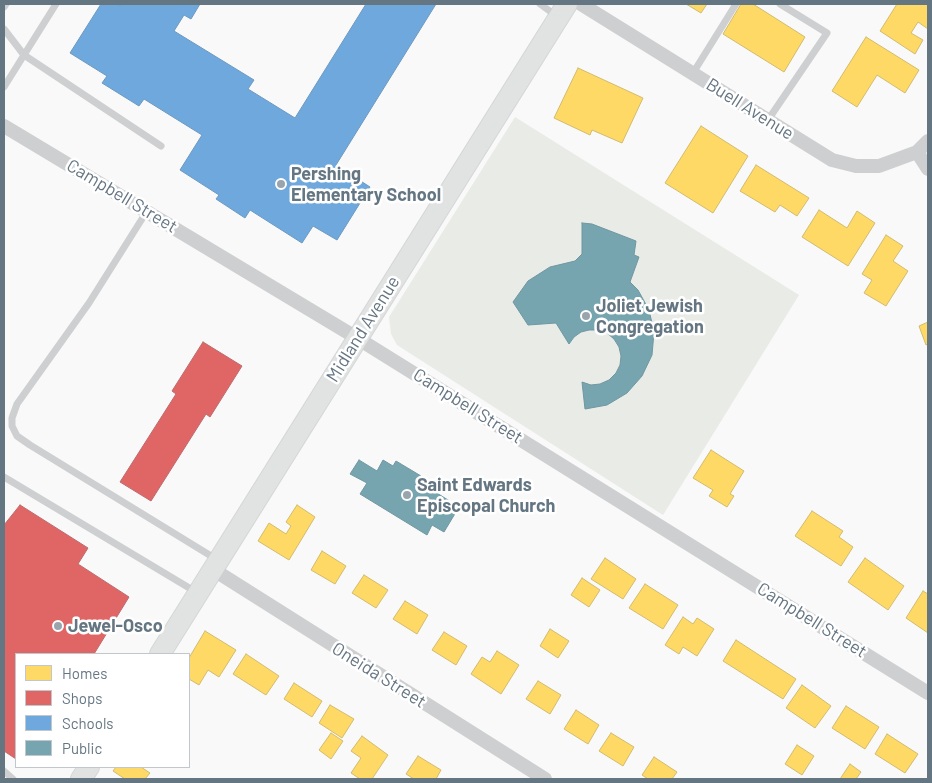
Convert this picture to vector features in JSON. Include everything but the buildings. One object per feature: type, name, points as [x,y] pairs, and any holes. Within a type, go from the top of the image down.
[{"type":"main road","name":"Midland Avenue","points":[[161,653],[563,10]]},
{"type":"main road","points":[[81,779],[88,768]]},
{"type":"street","name":"Buell Avenue","points":[[580,4],[832,160],[856,166],[879,166],[917,152],[928,141]]},
{"type":"street","name":"Campbell Street","points":[[4,126],[357,338],[928,692]]},
{"type":"street","points":[[917,152],[928,169]]},
{"type":"street","name":"Oneida Street","points":[[216,566],[545,779]]},
{"type":"lane","points":[[4,87],[56,4]]},
{"type":"lane","points":[[540,4],[563,10]]},
{"type":"lane","points":[[693,73],[736,4]]},
{"type":"lane","points":[[768,120],[827,33],[780,4]]},
{"type":"lane","points":[[4,28],[24,54],[161,146]]},
{"type":"lane","points":[[148,211],[89,303],[17,404],[12,418],[12,426],[17,436],[30,445],[216,566]]},
{"type":"lane","points":[[4,477],[199,594]]},
{"type":"lane","points":[[4,771],[12,779]]},
{"type":"shaded area","points":[[515,117],[799,295],[663,515],[397,345],[391,334],[389,317]]},
{"type":"place","name":"Pershing Elementary School","points":[[281,184]]},
{"type":"place","name":"Joliet Jewish Congregation","points":[[586,316]]},
{"type":"place","name":"Saint Edwards Episcopal Church","points":[[407,495]]},
{"type":"place","name":"Jewel-Osco","points":[[58,626]]}]
